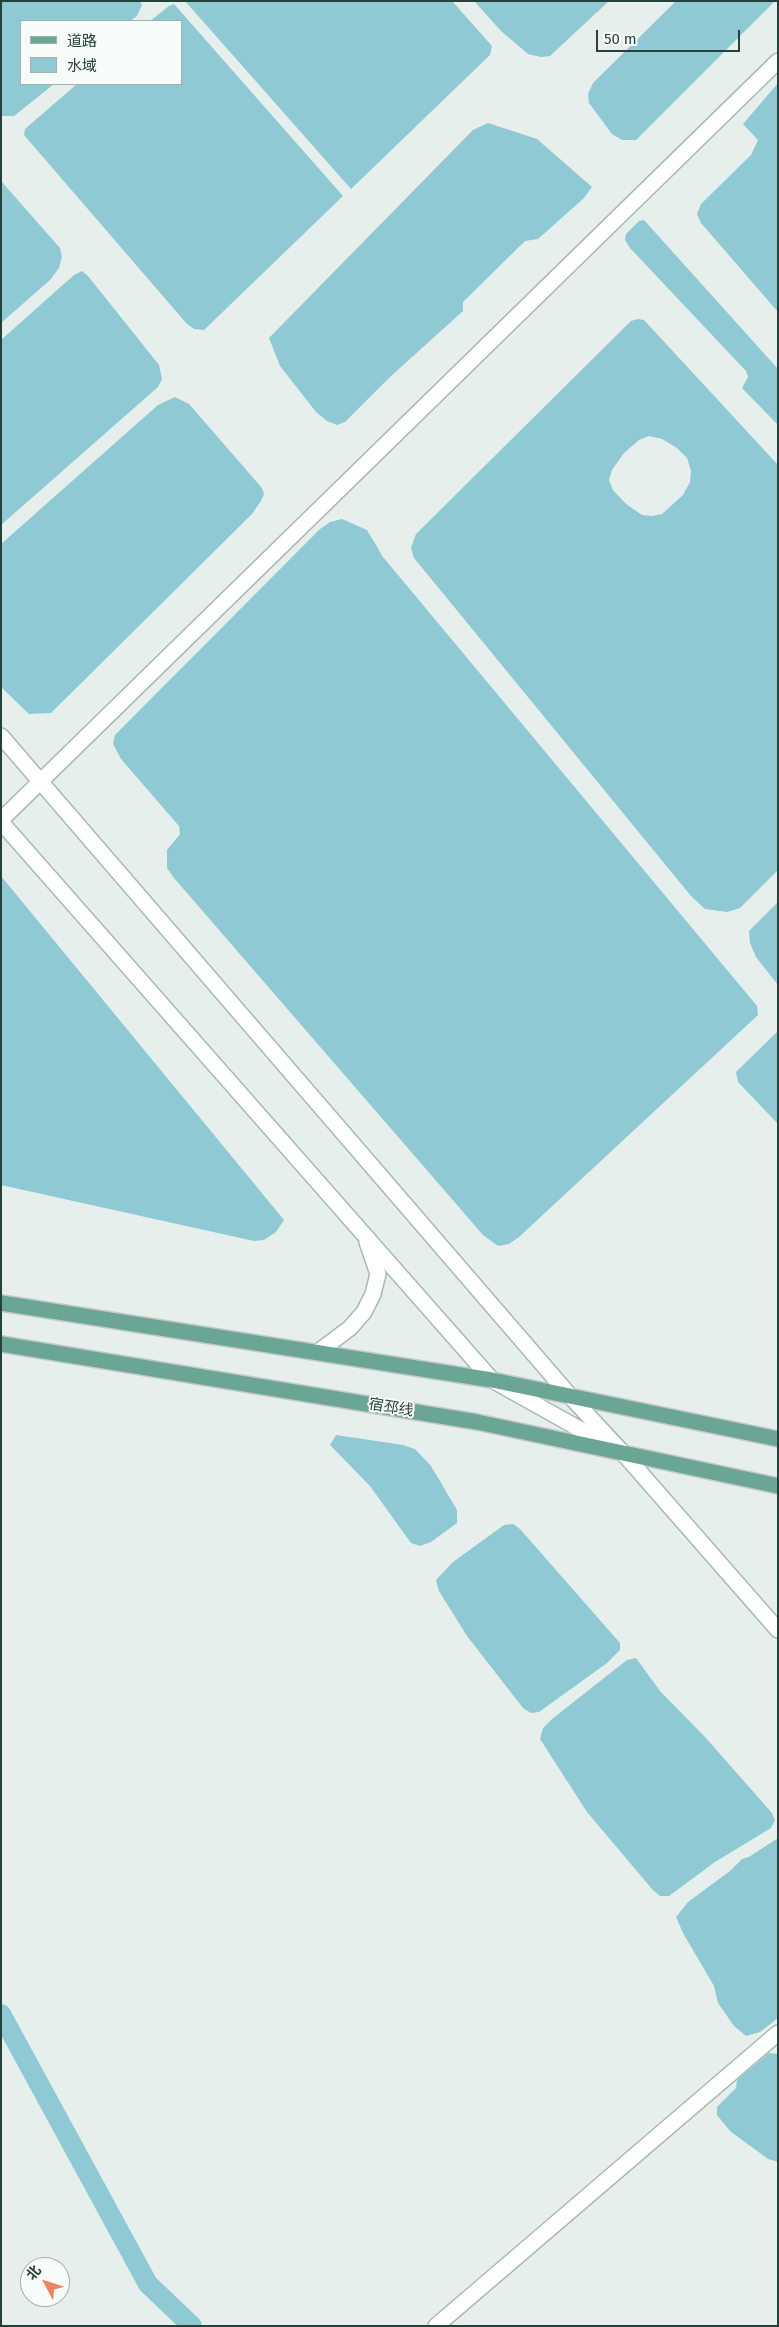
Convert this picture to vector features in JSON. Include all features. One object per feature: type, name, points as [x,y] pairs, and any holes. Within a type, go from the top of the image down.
[{"type":"main road","points":[[1,1303],[492,1380],[778,1439]]},
{"type":"main road","name":"宿邳线","points":[[1,1344],[477,1422],[778,1486]]},
{"type":"street","points":[[623,1453],[492,1380],[1,821],[778,61]]},
{"type":"street","points":[[1,736],[570,1396],[623,1453],[778,1630]]},
{"type":"street","points":[[318,1352],[350,1328],[364,1312],[373,1294],[378,1274],[366,1236]]},
{"type":"street","points":[[436,2326],[778,2033]]},
{"type":"water","points":[[1,1],[140,1],[142,5],[137,16],[131,20],[20,20],[20,85],[53,85],[14,116],[1,116]]},
{"type":"water","points":[[185,1],[452,1],[492,46],[490,55],[351,189]]},
{"type":"water","points":[[474,1],[609,1],[550,56],[541,57],[528,54],[501,31]]},
{"type":"water","points":[[676,1],[775,1],[636,140],[622,140],[612,134],[589,103],[588,94],[593,83]]},
{"type":"water","points":[[174,4],[343,196],[204,330],[194,329],[187,324],[24,135],[25,129],[76,85],[182,85],[182,20],[151,20]]},
{"type":"water","points":[[778,83],[778,312],[701,223],[697,214],[701,204],[751,155],[758,140],[743,124]]},
{"type":"water","points":[[488,123],[537,139],[592,187],[583,199],[538,239],[525,241],[463,302],[463,311],[390,377],[345,422],[337,425],[327,421],[316,412],[280,366],[269,338],[473,130]]},
{"type":"water","points":[[1,181],[60,248],[62,257],[59,268],[50,280],[1,323]]},
{"type":"water","points":[[644,220],[778,369],[778,425],[742,388],[748,377],[746,371],[630,248],[625,240],[626,234],[639,221]]},
{"type":"water","points":[[82,271],[159,365],[162,379],[158,387],[1,525],[1,340],[74,275]]},
{"type":"water","points":[[644,320],[778,465],[778,870],[740,908],[727,912],[705,909],[691,896],[414,558],[411,548],[416,534],[631,321]],"holes":[[[649,436],[662,439],[677,448],[687,458],[691,471],[690,482],[683,495],[662,514],[642,515],[626,504],[613,490],[609,480],[612,470],[624,453],[639,440]]]},
{"type":"water","points":[[175,397],[189,404],[262,488],[264,494],[261,501],[252,514],[51,713],[29,714],[1,687],[1,544],[158,405]]},
{"type":"water","points":[[342,519],[367,530],[383,557],[757,1006],[758,1015],[519,1237],[509,1244],[498,1246],[483,1235],[174,878],[167,868],[167,850],[180,834],[179,826],[121,759],[113,744],[115,735],[320,529],[330,522]]},
{"type":"water","points":[[1,876],[284,1220],[276,1232],[264,1240],[254,1241],[1,1185]]},
{"type":"water","points":[[778,902],[778,985],[756,957],[750,943],[749,931]]},
{"type":"water","points":[[778,1031],[778,1124],[738,1082],[736,1072]]},
{"type":"water","points":[[336,1435],[403,1445],[415,1449],[431,1466],[457,1510],[457,1523],[431,1542],[420,1546],[411,1543],[370,1486],[330,1445]]},
{"type":"water","points":[[513,1524],[520,1529],[620,1643],[620,1650],[607,1663],[539,1712],[531,1713],[523,1708],[467,1636],[439,1591],[436,1580],[453,1562],[504,1525]]},
{"type":"water","points":[[636,1658],[660,1691],[705,1737],[772,1813],[775,1820],[771,1828],[715,1862],[669,1896],[660,1896],[652,1889],[587,1812],[540,1739],[543,1728],[552,1719],[627,1660]]},
{"type":"water","points":[[778,1838],[778,2018],[760,2032],[746,2036],[734,2026],[718,2003],[714,1986],[683,1933],[676,1917],[688,1902],[730,1871],[742,1859],[749,1857]]},
{"type":"water","points":[[769,2053],[778,2054],[778,2162],[768,2159],[730,2131],[717,2115],[717,2107],[736,2088],[737,2080]]},
{"type":"waterway","points":[[1,2014],[148,2284],[192,2326]]}]
